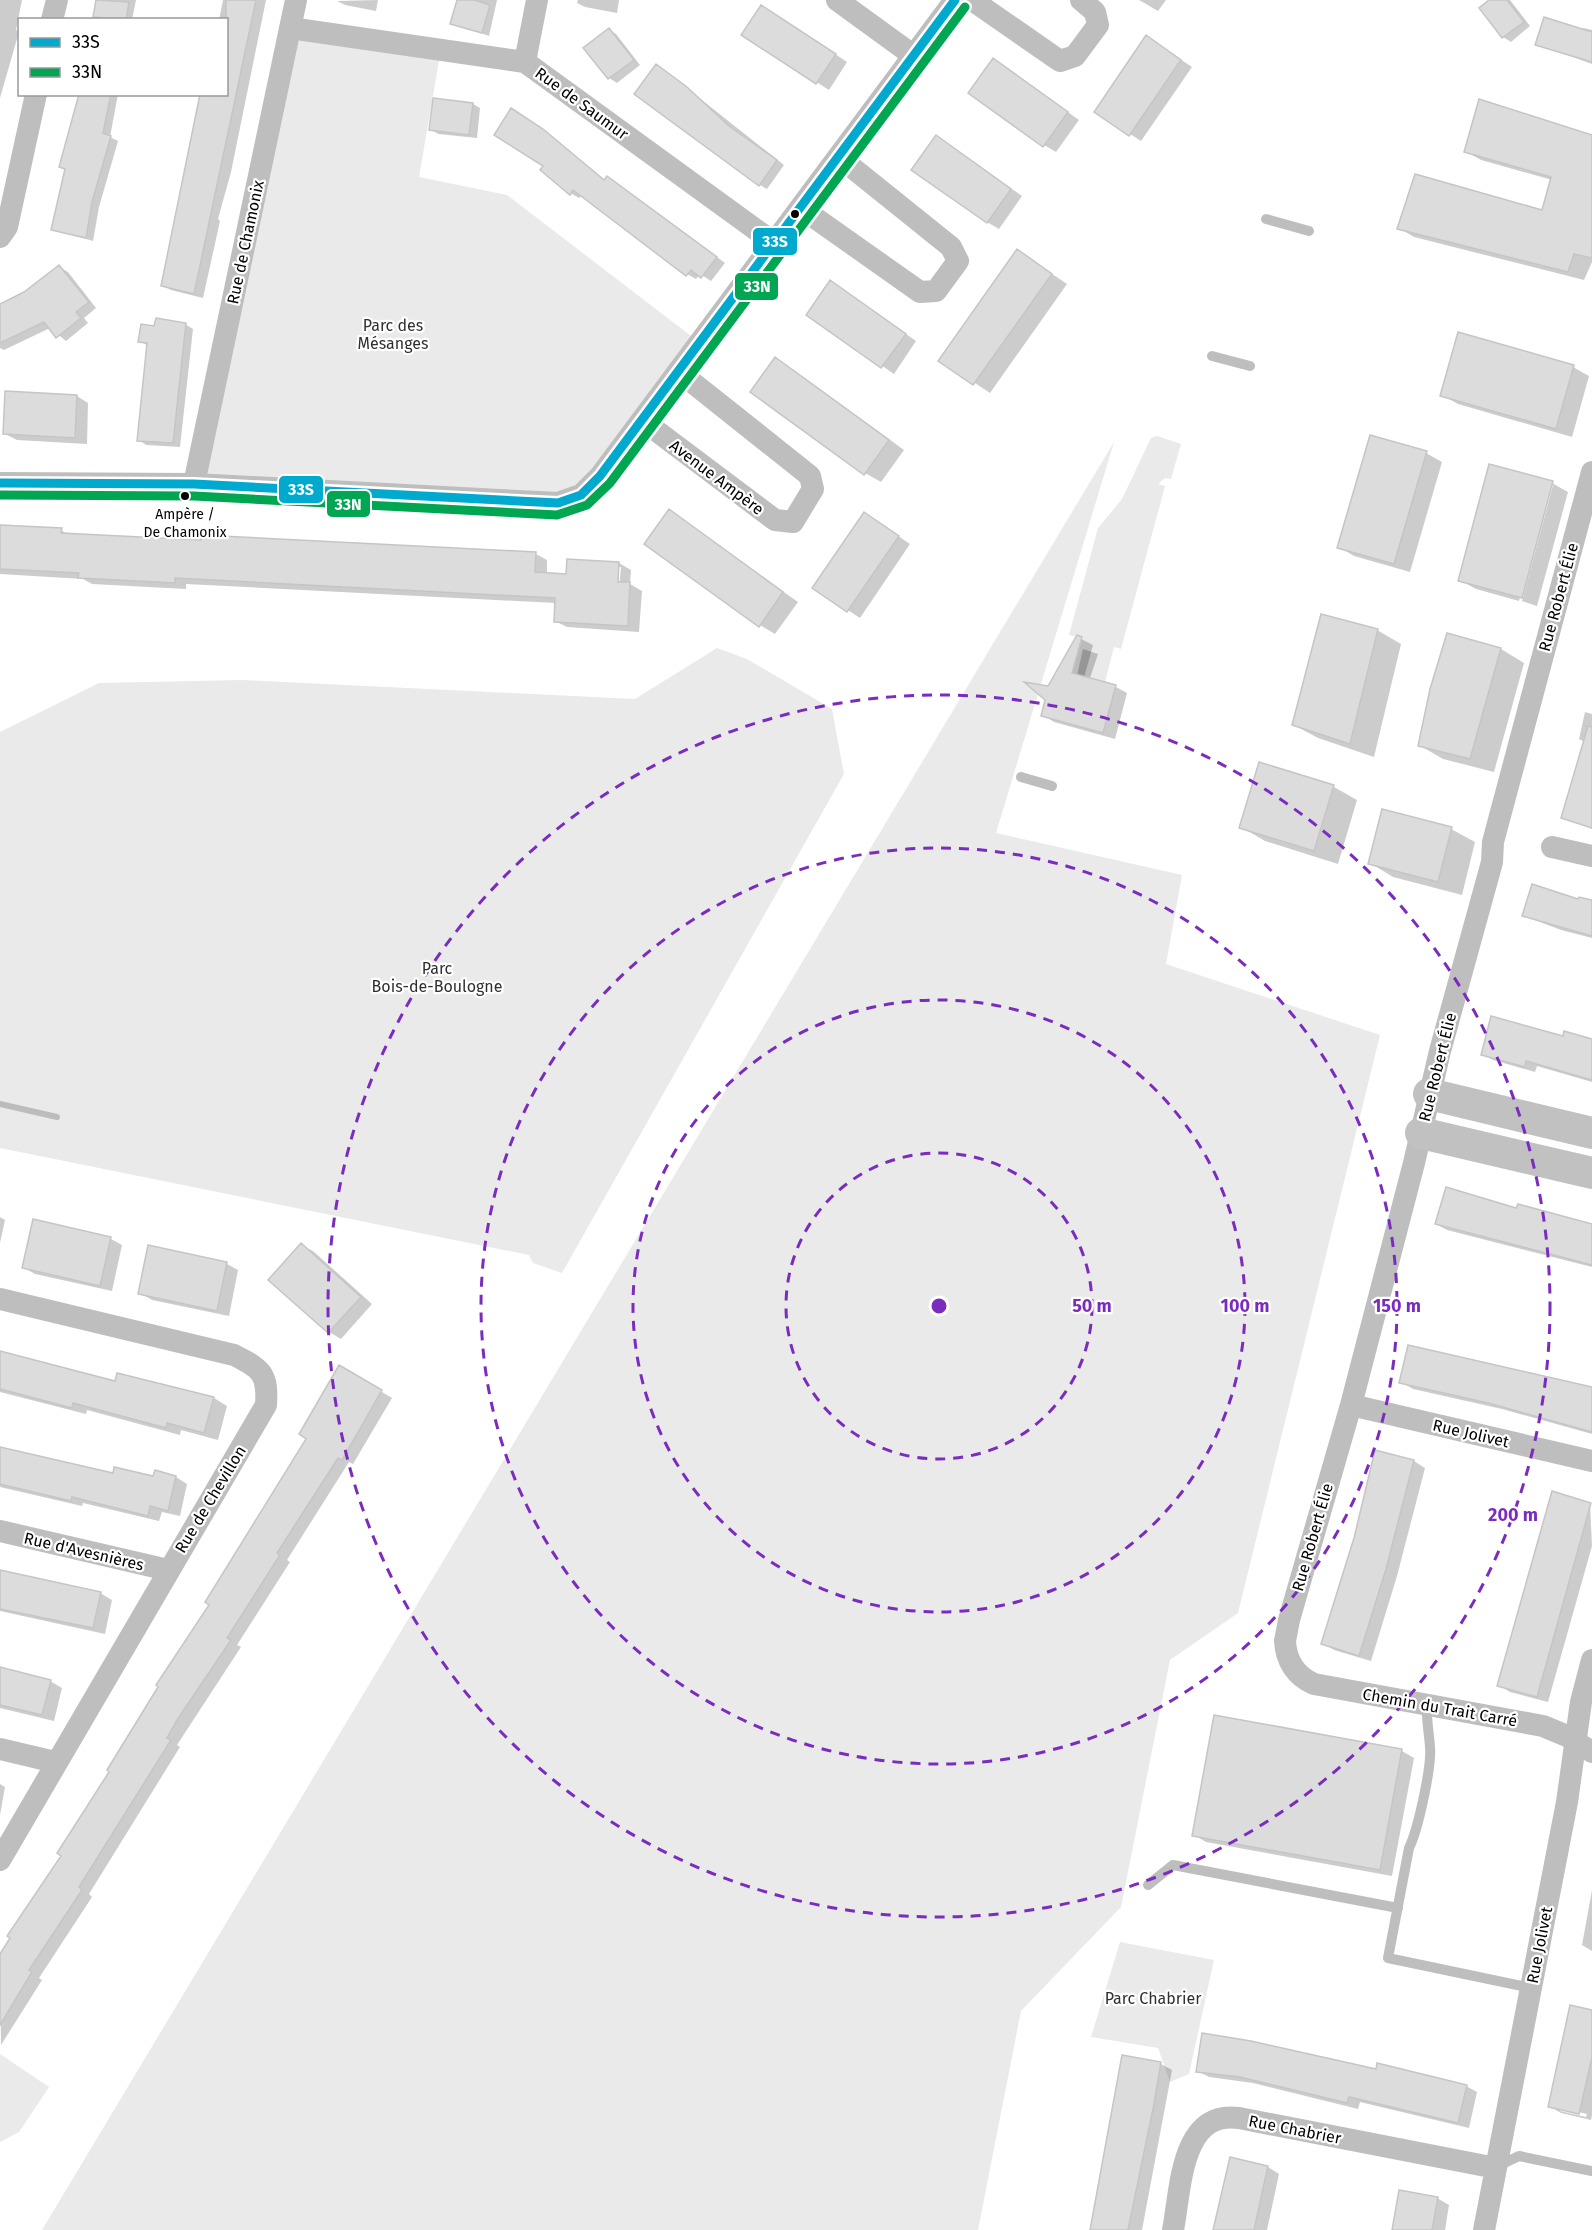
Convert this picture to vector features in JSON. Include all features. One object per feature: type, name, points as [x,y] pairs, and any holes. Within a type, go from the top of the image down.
[{"type":"street","points":[[52,18],[57,0]]},
{"type":"street","name":"Rue de Chamonix","points":[[194,484],[296,0]]},
{"type":"street","points":[[525,62],[537,0]]},
{"type":"street","points":[[837,0],[914,56]]},
{"type":"street","points":[[0,483],[194,484],[558,503],[581,495],[600,476],[955,0]]},
{"type":"street","points":[[972,0],[1060,61],[1075,56],[1098,25],[1095,12],[1081,0]]},
{"type":"street","name":"Rue de Saumur","points":[[290,28],[525,62],[773,242]]},
{"type":"street","points":[[0,237],[7,227],[36,96]]},
{"type":"street","points":[[801,208],[920,292],[936,291],[958,261],[951,247],[839,157]]},
{"type":"street","name":"Avenue Ampère","points":[[642,420],[775,520],[793,522],[813,489],[810,476],[678,371]]},
{"type":"street","name":"Rue Robert Élie","points":[[1290,1662],[1285,1647],[1287,1628],[1351,1405],[1429,1094],[1492,862],[1492,842],[1592,472]]},
{"type":"street","points":[[1552,847],[1592,856]]},
{"type":"street","points":[[1429,1094],[1592,1133]]},
{"type":"street","points":[[1421,1133],[1592,1173]]},
{"type":"street","name":"Rue de Chevillon","points":[[0,1299],[234,1355],[257,1366],[267,1383],[266,1405],[55,1762],[0,1860]]},
{"type":"street","name":"Rue Jolivet","points":[[1351,1405],[1592,1461]]},
{"type":"street","name":"Rue d'Avesnières","points":[[0,1531],[168,1570]]},
{"type":"street","name":"Rue Jolivet","points":[[1484,2230],[1567,1802],[1584,1747],[1581,1702],[1592,1660]]},
{"type":"street","name":"Chemin du Trait Carré","points":[[1290,1662],[1303,1678],[1314,1684],[1543,1726],[1584,1747]]},
{"type":"street","points":[[0,1749],[55,1762]]},
{"type":"street","name":"Rue Chabrier","points":[[1173,2230],[1190,2145],[1201,2128],[1219,2119],[1239,2118],[1496,2168]]},
{"type":"lane","points":[[1266,219],[1309,231]]},
{"type":"lane","points":[[1212,356],[1250,366]]},
{"type":"lane","points":[[1021,777],[1052,786]]},
{"type":"lane","points":[[1427,1704],[1427,1730],[1431,1749],[1416,1834],[1409,1848],[1388,1958],[1531,1988]]},
{"type":"lane","points":[[1148,1885],[1173,1865],[1398,1908]]},
{"type":"lane","points":[[1496,2168],[1519,2156],[1592,2171]]},
{"type":"green space","name":"Parc des Mésanges","points":[[290,28],[441,49],[419,177],[507,195],[699,342],[581,495],[194,484]]},
{"type":"green space","points":[[1157,436],[1181,444],[1171,479],[1165,478],[1158,484],[1165,486],[1121,649],[1114,647],[1105,682],[1116,685],[1108,719],[1105,718],[1101,725],[1105,727],[1103,733],[1041,716],[1045,700],[1042,697],[1077,637],[1069,635],[1098,528],[1122,499],[1151,438]]},
{"type":"green space","points":[[1114,442],[996,833],[1182,875],[1166,964],[1380,1035],[1238,1613],[1170,1660],[1121,1907],[1021,2011],[978,2230],[42,2230]]},
{"type":"green space","name":"Parc Bois-de-Boulogne","points":[[717,648],[747,659],[832,709],[844,774],[562,1273],[533,1263],[529,1255],[0,1148],[0,732],[99,683],[242,680],[635,699]]},
{"type":"green space","name":"Parc Chabrier","points":[[1120,1942],[1214,1960],[1189,2074],[1170,2082],[1158,2048],[1091,2037]]},
{"type":"green space","points":[[0,2054],[49,2087],[19,2132],[0,2142]]},
{"type":"shaded area","points":[[1083,649],[1098,654],[1088,684],[1076,680]]},
{"type":"building","points":[[96,0],[129,2],[126,18],[93,17]]},
{"type":"building","points":[[226,0],[256,0],[194,294],[161,286],[200,96],[228,96],[228,18],[226,18]]},
{"type":"building","points":[[457,0],[474,0],[490,5],[482,33],[450,24]]},
{"type":"building","points":[[1489,0],[1507,0],[1524,22],[1502,38],[1479,8]]},
{"type":"building","points":[[761,5],[836,54],[816,84],[741,35]]},
{"type":"building","points":[[1544,17],[1592,32],[1592,62],[1535,45]]},
{"type":"building","points":[[609,28],[634,60],[608,79],[583,48]]},
{"type":"building","points":[[1146,35],[1181,60],[1129,136],[1094,112]]},
{"type":"building","points":[[993,58],[1068,112],[1043,147],[968,93]]},
{"type":"building","points":[[656,64],[687,87],[729,126],[777,160],[759,186],[634,94]]},
{"type":"building","points":[[78,96],[111,96],[103,133],[111,136],[92,202],[86,238],[51,230],[65,169],[59,167]]},
{"type":"building","points":[[433,98],[473,103],[469,135],[429,130]]},
{"type":"building","points":[[1479,99],[1592,135],[1592,258],[1574,254],[1568,272],[1397,229],[1415,174],[1542,210],[1551,177],[1464,152]]},
{"type":"building","points":[[511,108],[543,129],[604,180],[607,176],[717,257],[701,278],[691,270],[686,276],[573,190],[570,195],[540,170],[543,166],[494,135]]},
{"type":"building","points":[[936,135],[1011,189],[987,223],[911,170]]},
{"type":"building","points":[[1017,249],[1052,274],[973,385],[938,361]]},
{"type":"building","points":[[59,265],[89,302],[76,312],[81,318],[56,338],[44,322],[0,343],[0,304],[24,292]]},
{"type":"building","points":[[830,280],[906,334],[881,368],[806,315]]},
{"type":"building","points":[[156,318],[186,323],[173,443],[137,441],[147,343],[138,342],[141,324],[154,326]]},
{"type":"building","points":[[1458,332],[1574,365],[1556,429],[1440,396]]},
{"type":"building","points":[[775,357],[889,440],[864,475],[750,392]]},
{"type":"building","points":[[5,391],[77,395],[75,438],[3,434]]},
{"type":"building","points":[[1370,435],[1427,451],[1394,564],[1337,548]]},
{"type":"building","points":[[1489,464],[1553,481],[1522,598],[1458,581]]},
{"type":"building","points":[[669,509],[783,592],[759,627],[644,544]]},
{"type":"building","points":[[864,512],[899,536],[847,612],[812,588]]},
{"type":"building","points":[[0,525],[62,528],[61,533],[201,540],[201,535],[536,552],[535,572],[566,574],[567,559],[619,562],[618,582],[630,582],[628,626],[554,622],[555,598],[175,578],[175,583],[78,578],[79,573],[0,569]]},
{"type":"building","points":[[1321,614],[1378,629],[1350,744],[1292,725]]},
{"type":"building","points":[[1447,633],[1501,648],[1470,759],[1418,746],[1430,689]]},
{"type":"building","points":[[1077,635],[1082,637],[1072,673],[1116,685],[1103,733],[1041,716],[1045,700],[1024,682],[1048,686]]},
{"type":"building","points":[[1588,726],[1592,727],[1592,828],[1561,818]]},
{"type":"building","points":[[1259,762],[1334,785],[1314,851],[1239,828]]},
{"type":"building","points":[[1382,809],[1452,827],[1438,882],[1368,864]]},
{"type":"building","points":[[1532,884],[1578,899],[1579,897],[1592,900],[1592,936],[1522,916]]},
{"type":"building","points":[[1491,1016],[1563,1036],[1564,1031],[1592,1039],[1592,1080],[1526,1061],[1525,1067],[1481,1055]]},
{"type":"building","points":[[1446,1187],[1516,1208],[1518,1204],[1592,1224],[1592,1265],[1435,1224]]},
{"type":"building","points":[[33,1219],[111,1237],[100,1286],[22,1268]]},
{"type":"building","points":[[301,1243],[361,1297],[328,1333],[268,1280]]},
{"type":"building","points":[[148,1245],[227,1262],[217,1311],[138,1294]]},
{"type":"building","points":[[1408,1345],[1592,1387],[1592,1432],[1488,1403],[1399,1383]]},
{"type":"building","points":[[0,1351],[115,1381],[117,1373],[214,1397],[204,1433],[167,1423],[166,1428],[73,1403],[72,1408],[0,1389]]},
{"type":"building","points":[[339,1365],[382,1390],[342,1460],[338,1458],[277,1553],[280,1555],[227,1638],[231,1640],[177,1720],[167,1738],[171,1740],[79,1887],[82,1890],[29,1970],[32,1972],[0,2025],[0,1954],[10,1938],[7,1936],[61,1856],[57,1853],[109,1772],[107,1770],[158,1687],[156,1685],[209,1605],[205,1602],[306,1439],[299,1434]]},
{"type":"building","points":[[0,1447],[113,1473],[114,1467],[153,1476],[155,1470],[176,1476],[168,1511],[150,1506],[148,1516],[72,1497],[71,1501],[0,1484]]},
{"type":"building","points":[[1375,1450],[1414,1460],[1386,1569],[1359,1656],[1321,1644],[1354,1538]]},
{"type":"building","points":[[1552,1491],[1591,1503],[1537,1697],[1497,1686]]},
{"type":"building","points":[[0,1570],[101,1592],[93,1628],[0,1609]]},
{"type":"building","points":[[0,1667],[51,1680],[42,1715],[0,1705]]},
{"type":"building","points":[[1214,1715],[1402,1749],[1380,1870],[1192,1836]]},
{"type":"building","points":[[1570,2005],[1592,2010],[1592,2057],[1579,2114],[1548,2107]]},
{"type":"building","points":[[1202,2033],[1251,2041],[1376,2069],[1377,2063],[1467,2085],[1458,2123],[1349,2097],[1347,2103],[1240,2077],[1196,2072]]},
{"type":"building","points":[[1122,2055],[1161,2062],[1154,2104],[1128,2230],[1090,2230]]},
{"type":"building","points":[[1230,2157],[1268,2166],[1254,2230],[1213,2230]]},
{"type":"building","points":[[1399,2190],[1438,2197],[1432,2230],[1392,2230]]},
{"type":"waterway","points":[[0,1104],[57,1117]]},
{"type":"transit line","name":"33S","points":[[0,483],[194,484],[558,503],[581,495],[600,476],[955,0]]},
{"type":"transit line","name":"33N","points":[[0,495],[194,496],[557,515],[587,505],[610,483],[965,7]]},
{"type":"place","name":"Ampère / De Chamonix","points":[[185,496]]}]
